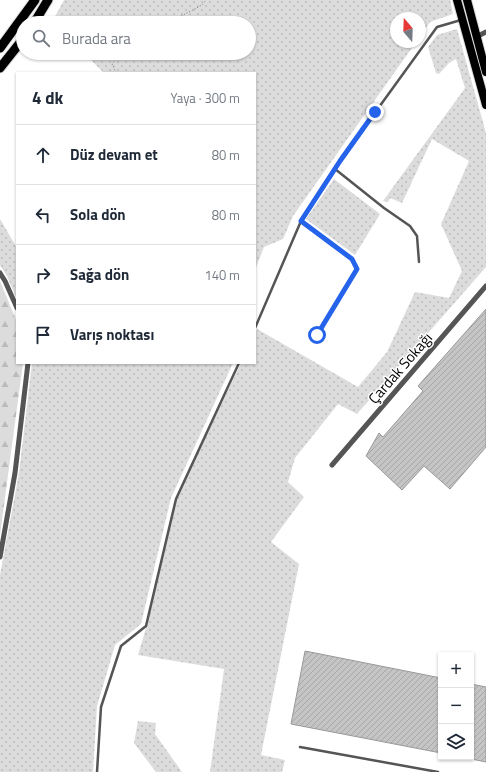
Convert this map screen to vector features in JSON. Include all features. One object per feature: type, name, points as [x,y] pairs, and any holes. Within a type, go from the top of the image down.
[{"type":"highway","points":[[23,16],[35,0]]},
{"type":"highway","points":[[38,16],[48,0]]},
{"type":"highway","points":[[0,48],[16,26]]},
{"type":"highway","points":[[0,69],[16,48]]},
{"type":"main road","points":[[457,0],[486,105]]},
{"type":"main road","points":[[467,0],[486,72]]},
{"type":"street","points":[[476,37],[486,32]]},
{"type":"street","points":[[0,273],[16,306]]},
{"type":"street","name":"Çardak Sokağı","points":[[332,465],[486,286]]},
{"type":"street","points":[[0,557],[14,473],[28,364]]},
{"type":"lane","points":[[256,326],[301,221],[335,169],[437,27],[462,19]]},
{"type":"lane","points":[[335,169],[384,208],[410,226],[417,236],[419,262]]},
{"type":"lane","points":[[301,221],[352,259],[357,269],[317,335]]},
{"type":"lane","points":[[97,772],[101,707],[120,646],[146,626],[176,498],[239,364]]},
{"type":"lane","points":[[300,747],[438,772]]},
{"type":"path","points":[[182,16],[202,6],[206,0]]},
{"type":"path","points":[[116,60],[112,64],[116,72]]},
{"type":"green space","points":[[64,0],[450,0],[453,14],[430,22],[426,28],[426,12],[390,12],[390,48],[412,48],[293,216],[283,239],[264,247],[256,267],[256,72],[103,72],[91,60],[256,60],[256,16],[55,16]]},
{"type":"green space","points":[[457,29],[486,133],[486,267],[357,414],[338,404],[295,458],[288,482],[304,497],[271,542],[299,564],[261,755],[285,760],[282,772],[210,772],[224,669],[138,655],[146,628],[176,499],[241,364],[256,364],[257,329],[358,387],[387,352],[415,292],[449,298],[462,271],[441,224],[469,161],[432,139],[402,203],[390,198],[388,202],[383,201],[465,88],[456,59],[449,63],[439,74],[436,73],[428,47],[437,35]]},
{"type":"green space","points":[[334,179],[380,214],[355,255],[306,219]]},
{"type":"green space","points":[[0,219],[16,246],[16,298],[7,276],[0,265]]},
{"type":"green space","points":[[0,281],[16,320],[16,364],[23,364],[0,535]]},
{"type":"green space","points":[[32,364],[233,364],[171,498],[141,624],[115,645],[97,706],[93,772],[0,772],[0,575],[19,473]]},
{"type":"green space","points":[[138,721],[156,723],[155,734],[182,772],[156,772],[134,743]]},
{"type":"building","points":[[486,309],[486,447],[450,489],[424,466],[402,490],[366,456],[379,433],[383,437],[423,391],[418,386]]},
{"type":"building","points":[[305,651],[438,677],[438,752],[291,724]]},
{"type":"building","points":[[474,685],[486,687],[486,762],[474,760]]},
{"type":"route","points":[[317,335],[357,269],[352,259],[301,221],[340,161],[375,112]]}]
